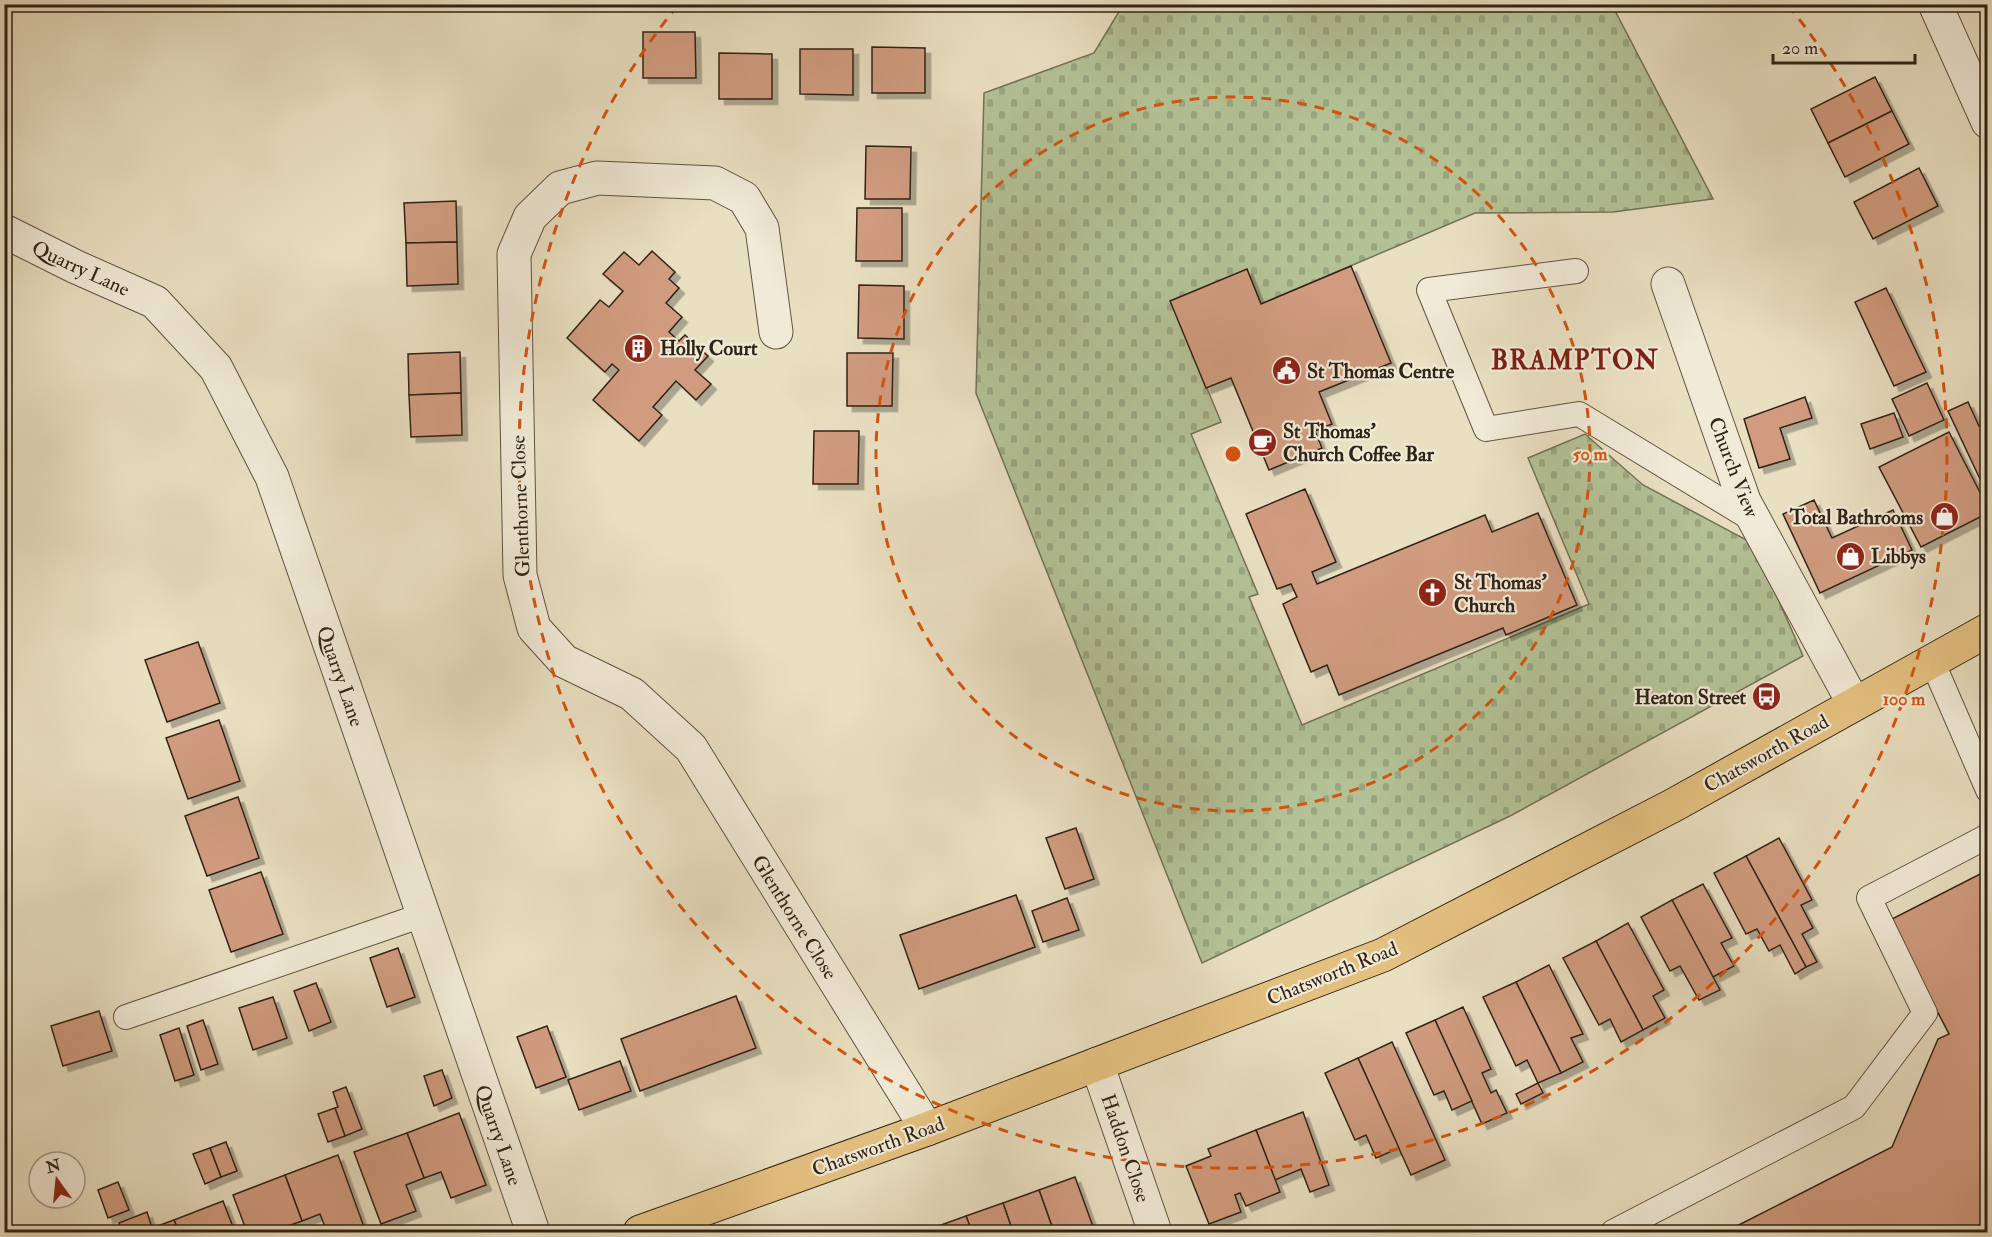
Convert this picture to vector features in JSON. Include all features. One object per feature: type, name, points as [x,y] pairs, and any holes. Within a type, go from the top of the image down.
[{"type":"highway","name":"Chatsworth Road","points":[[640,1233],[927,1129],[1383,955],[1672,806],[1988,630]]},
{"type":"street","points":[[1935,4],[1988,122]]},
{"type":"street","name":"Glenthorne Close","points":[[776,333],[762,228],[744,198],[715,183],[597,178],[560,188],[552,195],[530,217],[514,254],[520,575],[534,628],[564,661],[632,694],[691,748],[927,1129]]},
{"type":"street","name":"Quarry Lane","points":[[4,231],[76,267],[155,302],[216,368],[272,477],[533,1233]]},
{"type":"street","name":"Church View","points":[[1668,284],[1744,501],[1854,704]]},
{"type":"street","name":"Haddon Close","points":[[1097,1064],[1155,1233]]},
{"type":"lane","points":[[1576,271],[1429,290],[1486,429],[1579,414],[1755,521]]},
{"type":"lane","points":[[1932,661],[1988,790]]},
{"type":"lane","points":[[1613,1233],[1854,1107],[1925,1013],[1869,898],[1988,837]]},
{"type":"lane","points":[[126,1017],[423,915]]},
{"type":"green space","points":[[1123,5],[1612,5],[1713,199],[1613,212],[1475,213],[1261,304],[1247,270],[1171,301],[1221,422],[1191,434],[1258,594],[1249,597],[1302,725],[1589,604],[1528,458],[1585,434],[1643,485],[1754,544],[1803,656],[1512,815],[1202,963],[976,393],[984,93],[1094,53]]},
{"type":"building","points":[[643,32],[695,32],[696,78],[643,78]]},
{"type":"building","points":[[872,47],[925,48],[925,93],[872,93]]},
{"type":"building","points":[[800,49],[853,49],[853,95],[800,94]]},
{"type":"building","points":[[719,53],[772,54],[772,99],[719,99]]},
{"type":"building","points":[[1875,77],[1892,111],[1828,143],[1811,109]]},
{"type":"building","points":[[1892,111],[1909,144],[1845,177],[1828,143]]},
{"type":"building","points":[[866,146],[911,147],[910,199],[865,199]]},
{"type":"building","points":[[1919,168],[1938,206],[1873,239],[1854,202]]},
{"type":"building","points":[[456,201],[457,242],[406,243],[404,203]]},
{"type":"building","points":[[857,208],[902,208],[902,261],[856,261]]},
{"type":"building","points":[[457,242],[458,284],[407,286],[406,243]]},
{"type":"building","name":"Holly Court","points":[[652,251],[675,272],[669,279],[679,288],[666,303],[682,317],[669,332],[679,341],[685,335],[708,356],[695,370],[711,384],[696,400],[676,381],[653,407],[662,415],[639,441],[593,400],[619,370],[612,364],[605,372],[567,338],[600,300],[609,307],[623,291],[603,274],[624,252],[639,265]]},
{"type":"building","name":"St Thomas Centre","points":[[1351,266],[1391,363],[1319,392],[1332,424],[1315,431],[1322,448],[1269,470],[1231,378],[1206,388],[1170,301],[1247,269],[1261,304]]},
{"type":"building","points":[[859,285],[904,286],[904,339],[858,338]]},
{"type":"building","points":[[1886,288],[1926,372],[1894,386],[1855,302]]},
{"type":"building","points":[[460,352],[461,393],[409,395],[408,354]]},
{"type":"building","points":[[847,353],[893,353],[892,406],[847,406]]},
{"type":"building","points":[[1927,383],[1944,420],[1909,436],[1892,399]]},
{"type":"building","points":[[461,393],[462,435],[411,437],[409,395]]},
{"type":"building","points":[[1805,397],[1812,418],[1780,428],[1790,459],[1759,468],[1744,419]]},
{"type":"building","points":[[1968,402],[1979,426],[1988,422],[1988,496],[1948,411]]},
{"type":"building","points":[[1894,413],[1903,437],[1870,449],[1861,424]]},
{"type":"building","points":[[814,431],[859,431],[858,484],[813,484]]},
{"type":"building","points":[[1949,432],[1988,508],[1988,513],[1921,547],[1879,467]]},
{"type":"building","name":"St Thomas' Church","points":[[1305,489],[1336,562],[1312,572],[1317,584],[1485,515],[1492,532],[1538,513],[1577,605],[1506,635],[1503,628],[1339,695],[1327,665],[1311,672],[1283,604],[1297,597],[1291,584],[1277,589],[1246,514]]},
{"type":"building","points":[[1814,500],[1832,538],[1893,510],[1912,550],[1820,593],[1783,514]]},
{"type":"building","points":[[198,642],[220,703],[167,722],[145,660]]},
{"type":"building","points":[[219,720],[240,781],[188,799],[166,738]]},
{"type":"building","points":[[238,797],[259,858],[207,876],[185,816]]},
{"type":"building","points":[[1076,828],[1094,879],[1065,889],[1046,838]]},
{"type":"building","points":[[1779,838],[1812,900],[1801,905],[1813,928],[1802,934],[1817,962],[1806,967],[1746,856]]},
{"type":"building","points":[[1746,856],[1806,967],[1795,974],[1780,945],[1769,951],[1757,929],[1746,934],[1714,873]]},
{"type":"building","points":[[1988,870],[1988,1208],[1977,1232],[1725,1232],[1892,1147],[1938,1039],[1949,1034],[1890,920]]},
{"type":"building","points":[[261,872],[283,934],[231,952],[209,890]]},
{"type":"building","points":[[1703,884],[1732,938],[1721,943],[1734,966],[1713,977],[1672,900]]},
{"type":"building","points":[[1016,895],[1035,947],[919,989],[900,935]]},
{"type":"building","points":[[1067,898],[1079,930],[1043,942],[1032,911]]},
{"type":"building","points":[[1672,900],[1720,990],[1699,1000],[1680,966],[1670,971],[1641,917]]},
{"type":"building","points":[[1628,923],[1664,990],[1653,996],[1665,1018],[1643,1030],[1596,941]]},
{"type":"building","points":[[1596,941],[1643,1030],[1621,1042],[1610,1019],[1599,1025],[1563,958]]},
{"type":"building","points":[[398,948],[415,997],[387,1007],[370,958]]},
{"type":"building","points":[[1549,965],[1583,1034],[1571,1038],[1583,1062],[1561,1073],[1516,982]]},
{"type":"building","points":[[1516,982],[1561,1073],[1538,1083],[1527,1060],[1516,1066],[1483,997]]},
{"type":"building","points":[[316,983],[331,1022],[309,1031],[294,991]]},
{"type":"building","points":[[736,996],[756,1048],[640,1091],[621,1039]]},
{"type":"building","points":[[273,997],[287,1038],[253,1050],[239,1008]]},
{"type":"building","points":[[1463,1007],[1491,1069],[1482,1073],[1491,1093],[1496,1090],[1507,1113],[1482,1124],[1435,1020]]},
{"type":"building","points":[[99,1011],[112,1051],[63,1066],[51,1026]]},
{"type":"building","points":[[203,1020],[218,1064],[201,1070],[187,1026]]},
{"type":"building","points":[[1435,1020],[1472,1101],[1452,1110],[1444,1091],[1434,1095],[1406,1033]]},
{"type":"building","points":[[547,1026],[566,1077],[536,1088],[517,1037]]},
{"type":"building","points":[[179,1028],[194,1075],[175,1081],[160,1035]]},
{"type":"building","points":[[1392,1042],[1445,1160],[1411,1175],[1358,1058]]},
{"type":"building","points":[[1358,1058],[1399,1148],[1376,1158],[1366,1135],[1355,1140],[1325,1073]]},
{"type":"building","points":[[620,1061],[631,1091],[579,1110],[568,1080]]},
{"type":"building","points":[[442,1070],[452,1098],[434,1106],[424,1076]]},
{"type":"building","points":[[1538,1083],[1543,1093],[1521,1104],[1516,1094]]},
{"type":"building","points":[[346,1087],[362,1129],[345,1136],[335,1108],[338,1107],[333,1092]]},
{"type":"building","points":[[335,1108],[345,1136],[328,1142],[318,1114]]},
{"type":"building","points":[[1303,1112],[1329,1185],[1310,1192],[1301,1169],[1275,1180],[1256,1130]]},
{"type":"building","points":[[459,1113],[486,1185],[451,1198],[441,1172],[424,1178],[407,1133]]},
{"type":"building","points":[[1256,1130],[1280,1192],[1246,1206],[1240,1193],[1235,1195],[1241,1212],[1209,1224],[1186,1166],[1211,1156],[1208,1149]]},
{"type":"building","points":[[407,1133],[424,1178],[406,1185],[416,1211],[381,1224],[354,1152]]},
{"type":"building","points":[[226,1142],[237,1171],[221,1177],[210,1148]]},
{"type":"building","points":[[210,1148],[221,1177],[205,1184],[193,1154]]},
{"type":"building","points":[[338,1155],[364,1227],[349,1232],[327,1232],[320,1214],[302,1221],[285,1175]]},
{"type":"building","points":[[285,1175],[302,1221],[285,1227],[287,1232],[247,1232],[233,1195]]},
{"type":"building","points":[[1075,1177],[1095,1232],[1054,1232],[1039,1190]]},
{"type":"building","points":[[118,1182],[129,1210],[108,1218],[98,1190]]},
{"type":"building","points":[[1039,1190],[1054,1232],[1013,1232],[1003,1203]]},
{"type":"building","points":[[223,1201],[235,1232],[179,1232],[174,1220]]},
{"type":"building","points":[[1003,1203],[1013,1232],[972,1232],[966,1216]]},
{"type":"building","points":[[147,1212],[152,1228],[174,1220],[179,1232],[122,1232],[119,1223]]},
{"type":"building","points":[[966,1216],[972,1232],[931,1232],[930,1229]]},
{"type":"place","name":"Holly Court","points":[[639,348]]},
{"type":"place","name":"St Thomas Centre","points":[[1286,371]]},
{"type":"place","name":"St Thomas' Church Coffee Bar","points":[[1262,443]]},
{"type":"place","name":"Total Bathrooms","points":[[1944,517]]},
{"type":"place","name":"Libbys","points":[[1850,556]]},
{"type":"place","name":"St Thomas' Church","points":[[1433,593]]},
{"type":"place","name":"Heaton Street","points":[[1767,697]]},
{"type":"district","name":"BRAMPTON","points":[[1575,360]]}]
